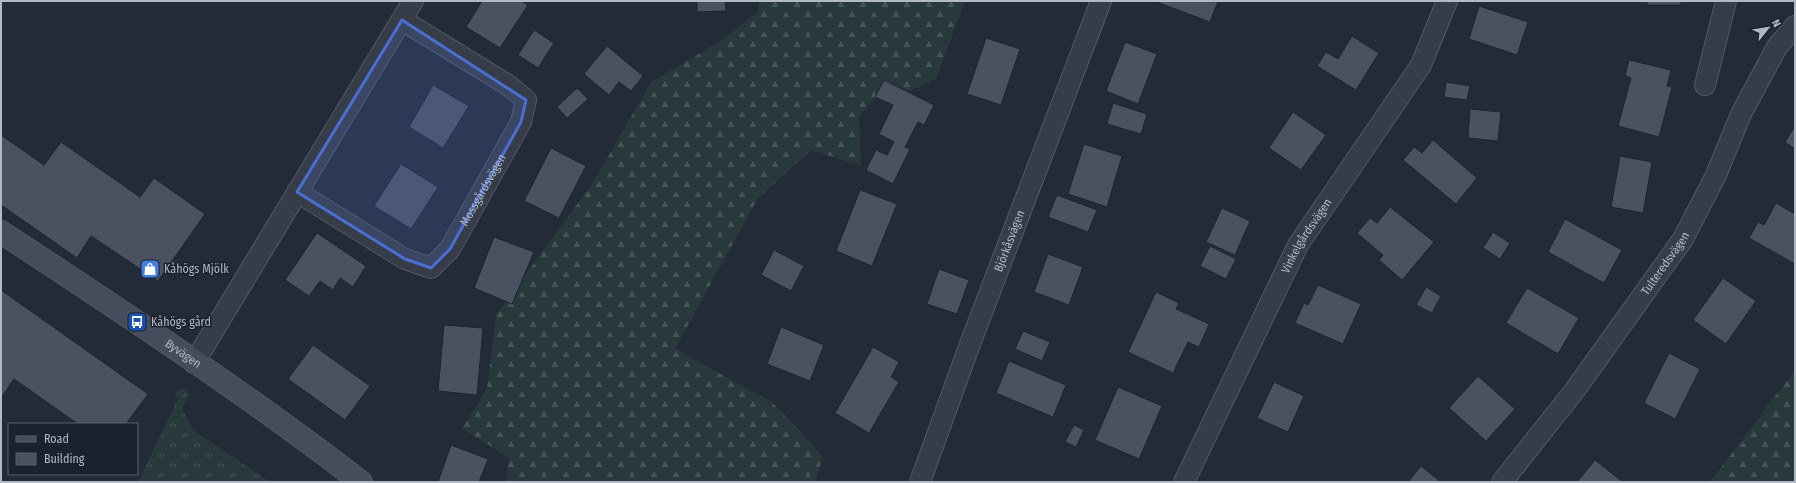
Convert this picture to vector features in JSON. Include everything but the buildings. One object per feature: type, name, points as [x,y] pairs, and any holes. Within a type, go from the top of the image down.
[{"type":"street","points":[[194,362],[413,1]]},
{"type":"street","name":"Björkåsvägen","points":[[920,482],[970,344],[1100,1]]},
{"type":"street","name":"Vinkelgårdsvägen","points":[[1184,482],[1298,245],[1421,64],[1447,1]]},
{"type":"street","points":[[1705,85],[1726,1]]},
{"type":"street","name":"Mossgårdsvägen","points":[[297,192],[405,259],[431,268],[450,249],[521,122],[526,100],[508,86],[402,20]]},
{"type":"street","name":"Tulteredsvägen","points":[[1502,482],[1575,390],[1683,239],[1716,175],[1741,114],[1776,47],[1795,26]]},
{"type":"street","name":"Byvägen","points":[[1,232],[194,362],[310,443],[361,482]]},
{"type":"highlighted area","points":[[402,20],[526,100],[521,122],[450,249],[431,268],[405,259],[297,192]]},
{"type":"green space","points":[[758,1],[965,1],[936,79],[910,91],[884,88],[859,116],[861,166],[811,150],[758,198],[675,349],[772,402],[823,456],[815,482],[506,482],[509,458],[462,428],[487,389],[496,315],[594,181],[651,82],[716,44],[758,12]]},
{"type":"green space","points":[[1795,370],[1795,482],[1710,482]]},
{"type":"green space","points":[[182,387],[189,392],[182,409],[193,430],[270,482],[138,482],[178,399],[174,394]]},
{"type":"place","name":"Kåhögs Mjölk","points":[[150,269]]},
{"type":"place","name":"Kåhögs gård","points":[[137,322]]}]
